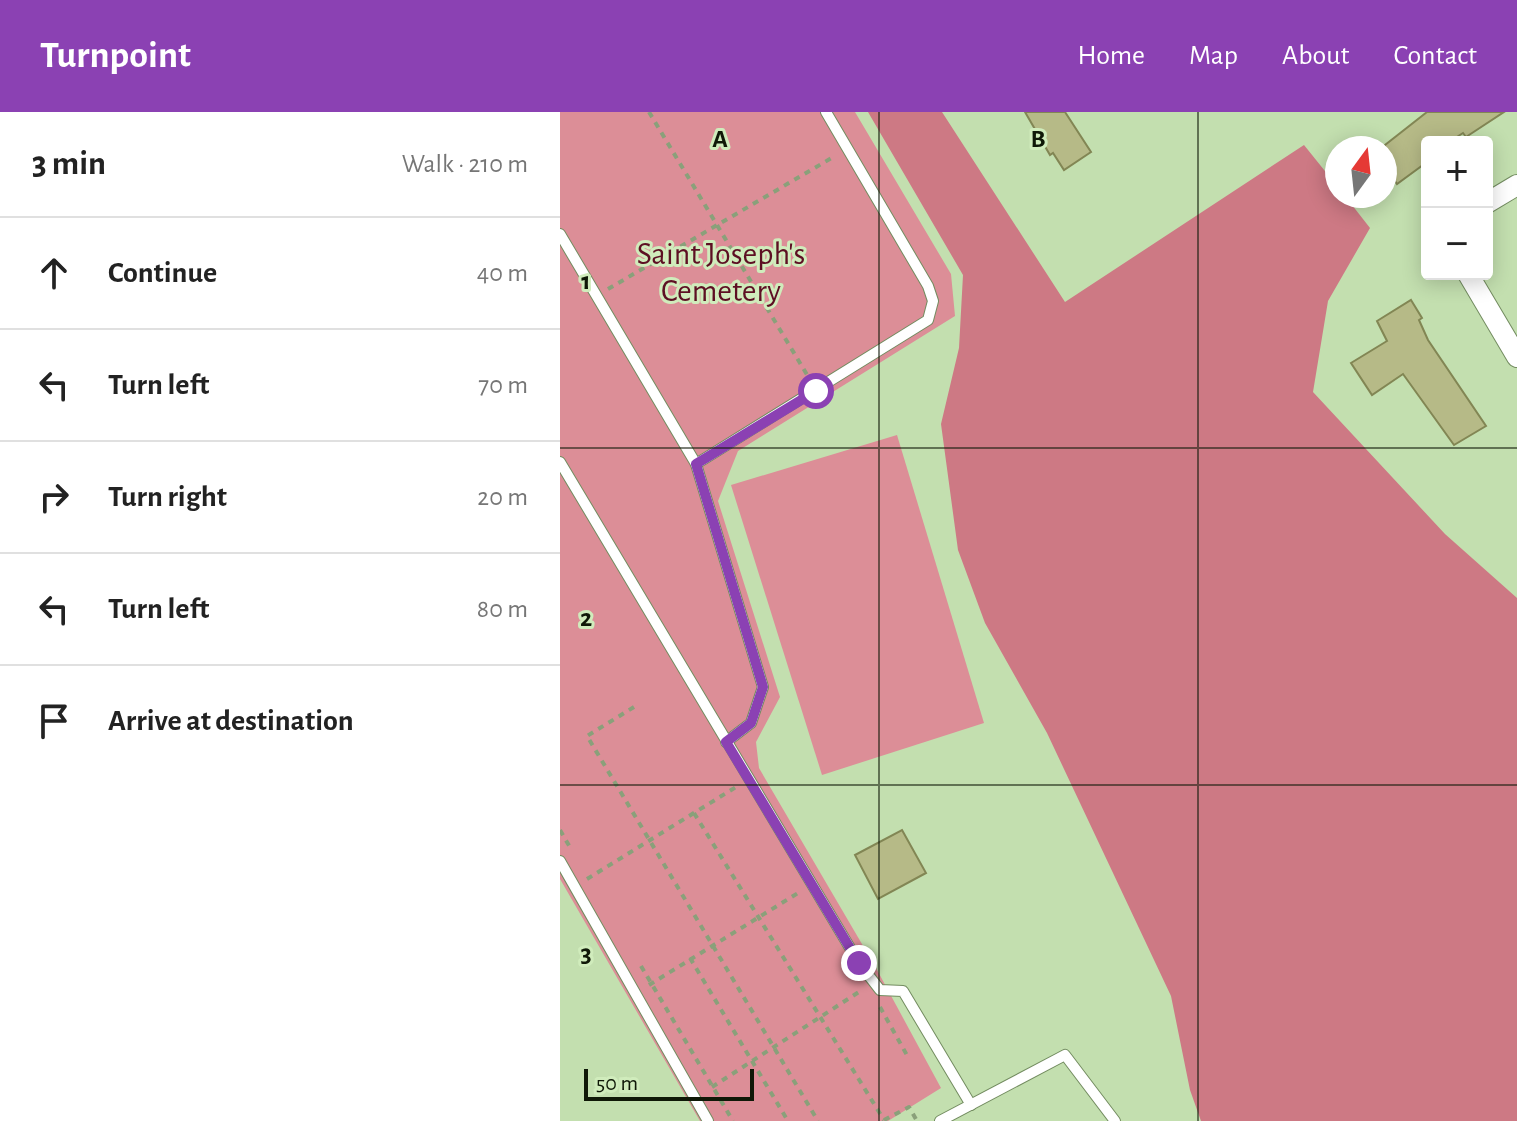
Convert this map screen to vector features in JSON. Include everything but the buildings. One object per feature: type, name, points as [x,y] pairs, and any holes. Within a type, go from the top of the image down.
[{"type":"street","points":[[1493,199],[1517,185]]},
{"type":"street","points":[[1472,280],[1517,357]]},
{"type":"lane","points":[[696,464],[928,320],[933,301],[928,286],[826,112]]},
{"type":"lane","points":[[560,234],[696,464],[763,687],[751,723],[726,742]]},
{"type":"lane","points":[[560,462],[872,984],[880,990],[903,991],[971,1105]]},
{"type":"lane","points":[[560,861],[708,1121]]},
{"type":"lane","points":[[940,1121],[1065,1055],[1115,1121]]},
{"type":"path","points":[[649,112],[816,391]]},
{"type":"path","points":[[597,296],[848,149]]},
{"type":"path","points":[[634,707],[587,736],[818,1121]]},
{"type":"path","points":[[575,886],[741,784]]},
{"type":"path","points":[[694,813],[883,1120],[909,1107],[917,1121]]},
{"type":"path","points":[[636,993],[804,889]]},
{"type":"path","points":[[690,958],[788,1121]]},
{"type":"path","points":[[696,1097],[872,984],[908,1057]]},
{"type":"green space","name":"Saint Joseph's Cemetery","points":[[560,112],[855,112],[951,274],[955,316],[738,451],[718,501],[780,697],[756,742],[759,768],[876,968],[941,1088],[888,1121],[700,1121],[560,879]]},
{"type":"green space","points":[[897,435],[984,723],[822,775],[731,485]]},
{"type":"shaded area","points":[[868,112],[942,112],[1065,302],[1304,145],[1325,171],[1325,208],[1354,208],[1370,228],[1328,301],[1313,392],[1445,534],[1517,598],[1517,1121],[1201,1121],[1190,1090],[1171,996],[1047,733],[985,623],[958,550],[941,424],[959,348],[963,275]]},
{"type":"route","points":[[816,391],[696,464],[758,662],[763,687],[760,705],[751,723],[726,742],[859,963]]}]
